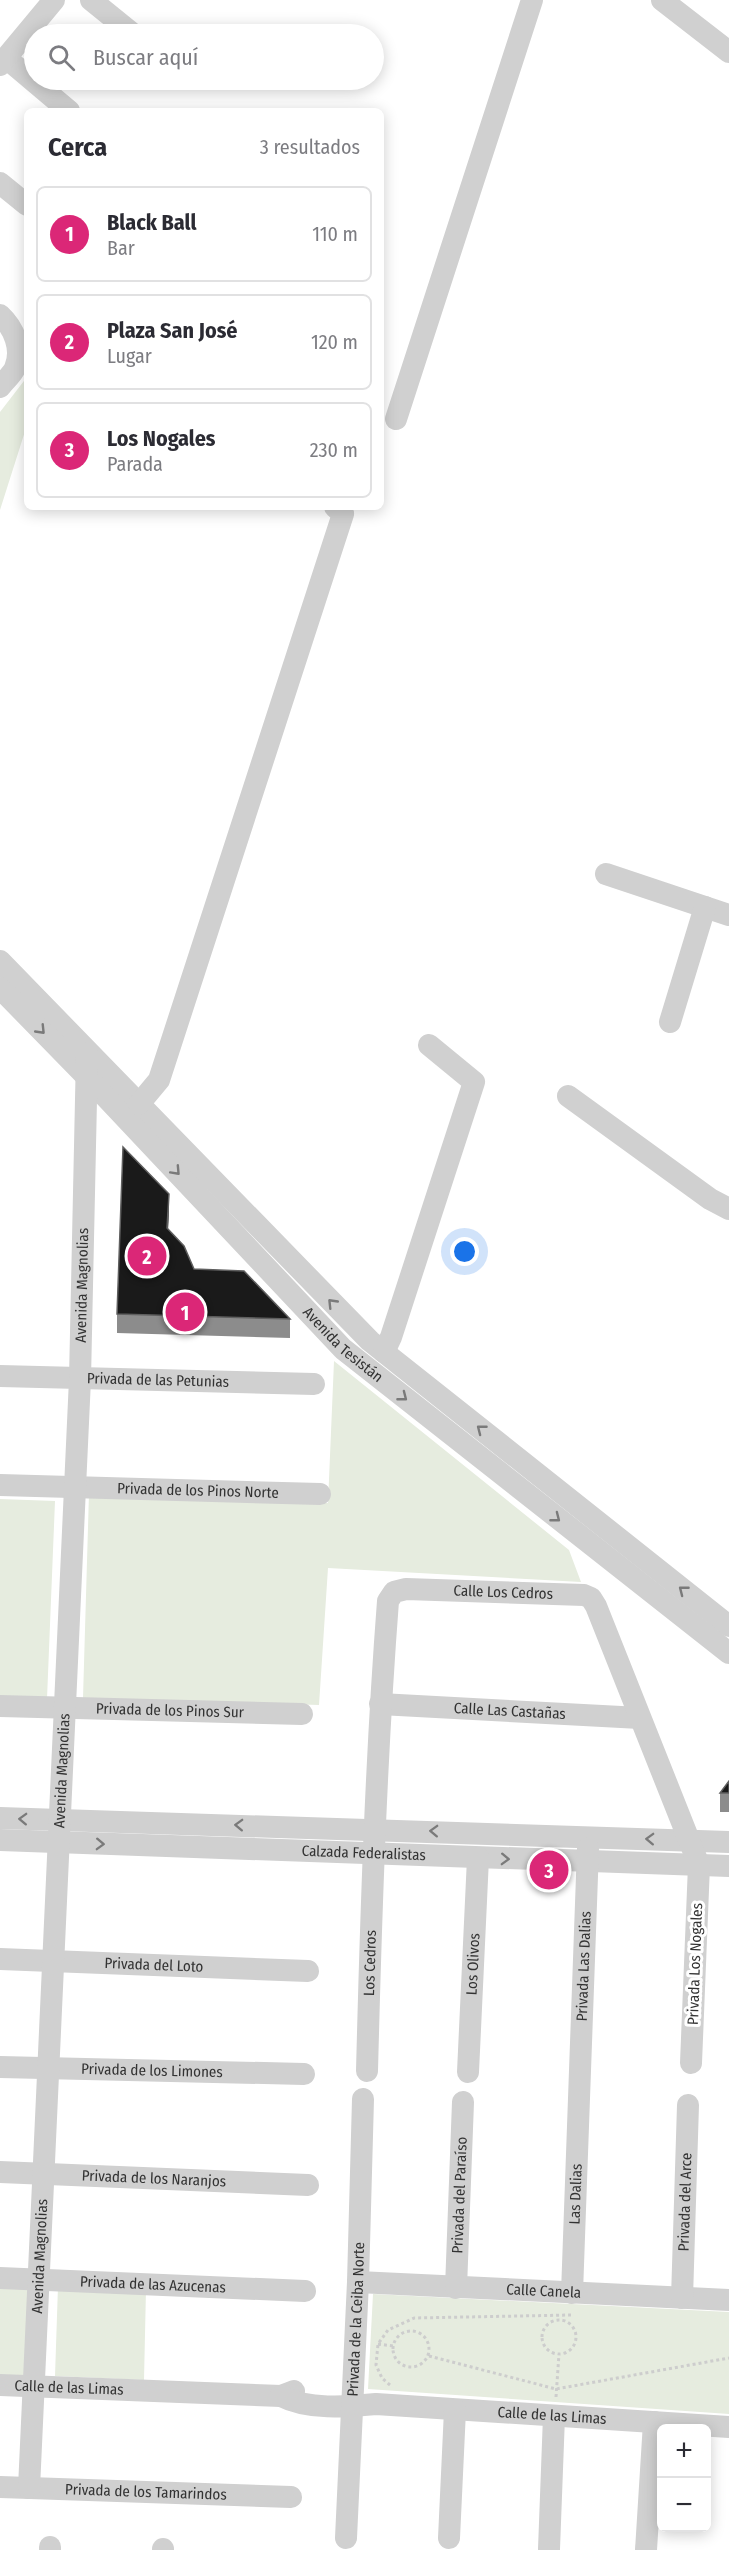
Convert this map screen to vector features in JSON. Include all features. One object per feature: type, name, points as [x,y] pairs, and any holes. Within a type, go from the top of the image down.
[{"type":"street","points":[[34,24],[54,0]]},
{"type":"street","points":[[92,0],[122,24]]},
{"type":"street","points":[[396,419],[532,0]]},
{"type":"street","points":[[662,0],[729,52]]},
{"type":"street","points":[[24,36],[3,61],[24,77]]},
{"type":"street","points":[[41,90],[65,108]]},
{"type":"street","points":[[0,183],[24,203]]},
{"type":"street","points":[[0,315],[10,324],[18,344],[15,368],[0,387]]},
{"type":"street","points":[[139,1104],[159,1080],[343,514],[339,510]]},
{"type":"street","points":[[606,874],[729,915]]},
{"type":"street","points":[[670,1022],[705,907]]},
{"type":"street","name":"Avenida Tesistán","points":[[0,961],[351,1323],[384,1352],[729,1626]]},
{"type":"street","name":"Avenida Tesistán","points":[[0,988],[86,1076],[343,1350],[729,1653]]},
{"type":"street","points":[[384,1352],[391,1338],[474,1082],[429,1045]]},
{"type":"street","name":"Avenida Magnolias","points":[[29,2488],[80,1379],[87,1053]]},
{"type":"street","points":[[568,1096],[710,1199],[729,1209]]},
{"type":"street","name":"Privada de las Petunias","points":[[0,1376],[314,1384]]},
{"type":"street","points":[[498,1472],[511,1453]]},
{"type":"street","points":[[0,1485],[75,1487]]},
{"type":"street","name":"Privada de los Pinos Norte","points":[[75,1487],[111,1486],[320,1494]]},
{"type":"street","name":"Calle Los Cedros","points":[[374,1829],[388,1601],[394,1592],[406,1589],[584,1594],[591,1598],[597,1606],[699,1865]]},
{"type":"street","name":"Calle Las Castañas","points":[[380,1704],[640,1718]]},
{"type":"street","name":"Privada de los Pinos Sur","points":[[0,1706],[302,1714]]},
{"type":"street","name":"Calzada Federalistas","points":[[0,1818],[59,1831],[373,1855],[729,1866]]},
{"type":"street","name":"Calzada Federalistas","points":[[0,1840],[59,1831],[374,1829],[729,1842]]},
{"type":"street","name":"Los Cedros","points":[[367,2071],[374,1829]]},
{"type":"street","name":"Privada Las Dalias","points":[[579,2095],[588,1837]]},
{"type":"street","name":"Los Olivos","points":[[468,2072],[478,1858]]},
{"type":"street","name":"Privada Los Nogales","points":[[691,2063],[699,1865]]},
{"type":"street","name":"Privada del Loto","points":[[0,1959],[308,1971]]},
{"type":"street","name":"Privada de los Limones","points":[[0,2067],[304,2074]]},
{"type":"street","name":"Las Dalias","points":[[572,2293],[579,2095]]},
{"type":"street","name":"Privada de la Ceiba Norte","points":[[346,2538],[358,2282],[363,2099]]},
{"type":"street","name":"Privada del Paraíso","points":[[456,2288],[463,2102]]},
{"type":"street","name":"Privada del Arce","points":[[682,2298],[688,2105]]},
{"type":"street","name":"Privada de los Naranjos","points":[[0,2172],[308,2185]]},
{"type":"street","name":"Privada de las Azucenas","points":[[0,2278],[305,2291]]},
{"type":"street","name":"Calle Canela","points":[[358,2282],[729,2300]]},
{"type":"street","name":"Calle de las Limas","points":[[0,2385],[281,2396],[296,2390],[376,2404],[729,2427]]},
{"type":"street","points":[[449,2538],[455,2410]]},
{"type":"street","points":[[549,2549],[554,2416]]},
{"type":"street","points":[[646,2550],[654,2422]]},
{"type":"street","name":"Privada de los Tamarindos","points":[[0,2487],[291,2497]]},
{"type":"path","points":[[558,2314],[559,2320]]},
{"type":"path","points":[[414,2318],[581,2315]]},
{"type":"path","points":[[559,2320],[573,2326],[576,2336],[573,2347],[559,2354],[544,2346],[542,2334],[548,2324],[559,2320]]},
{"type":"path","points":[[404,2332],[416,2332],[426,2338],[430,2350],[429,2356],[416,2368],[403,2366],[395,2358],[393,2346],[395,2340],[404,2332]]},
{"type":"path","points":[[378,2344],[393,2346]]},
{"type":"path","points":[[556,2390],[559,2354]]},
{"type":"path","points":[[429,2356],[556,2390],[729,2358]]},
{"type":"shaded area","points":[[24,381],[24,434],[0,510],[0,412]]},
{"type":"shaded area","points":[[334,1361],[569,1550],[581,1582],[328,1568],[319,1705],[83,1698],[89,1493],[328,1503]]},
{"type":"shaded area","points":[[0,1499],[55,1501],[47,1699],[0,1697]]},
{"type":"shaded area","points":[[0,2284],[34,2286],[31,2379],[0,2378]]},
{"type":"shaded area","points":[[58,2286],[146,2289],[144,2380],[55,2376]]},
{"type":"shaded area","points":[[373,2294],[729,2312],[729,2414],[368,2389]]},
{"type":"building","points":[[123,1147],[169,1194],[167,1228],[184,1246],[194,1269],[244,1271],[290,1319],[117,1314]]},
{"type":"building","points":[[729,1781],[729,1793],[720,1793]]},
{"type":"place","name":"Plaza San José","points":[[147,1256]]},
{"type":"place","name":"Black Ball","points":[[185,1312]]},
{"type":"place","name":"Los Nogales","points":[[549,1870]]}]
